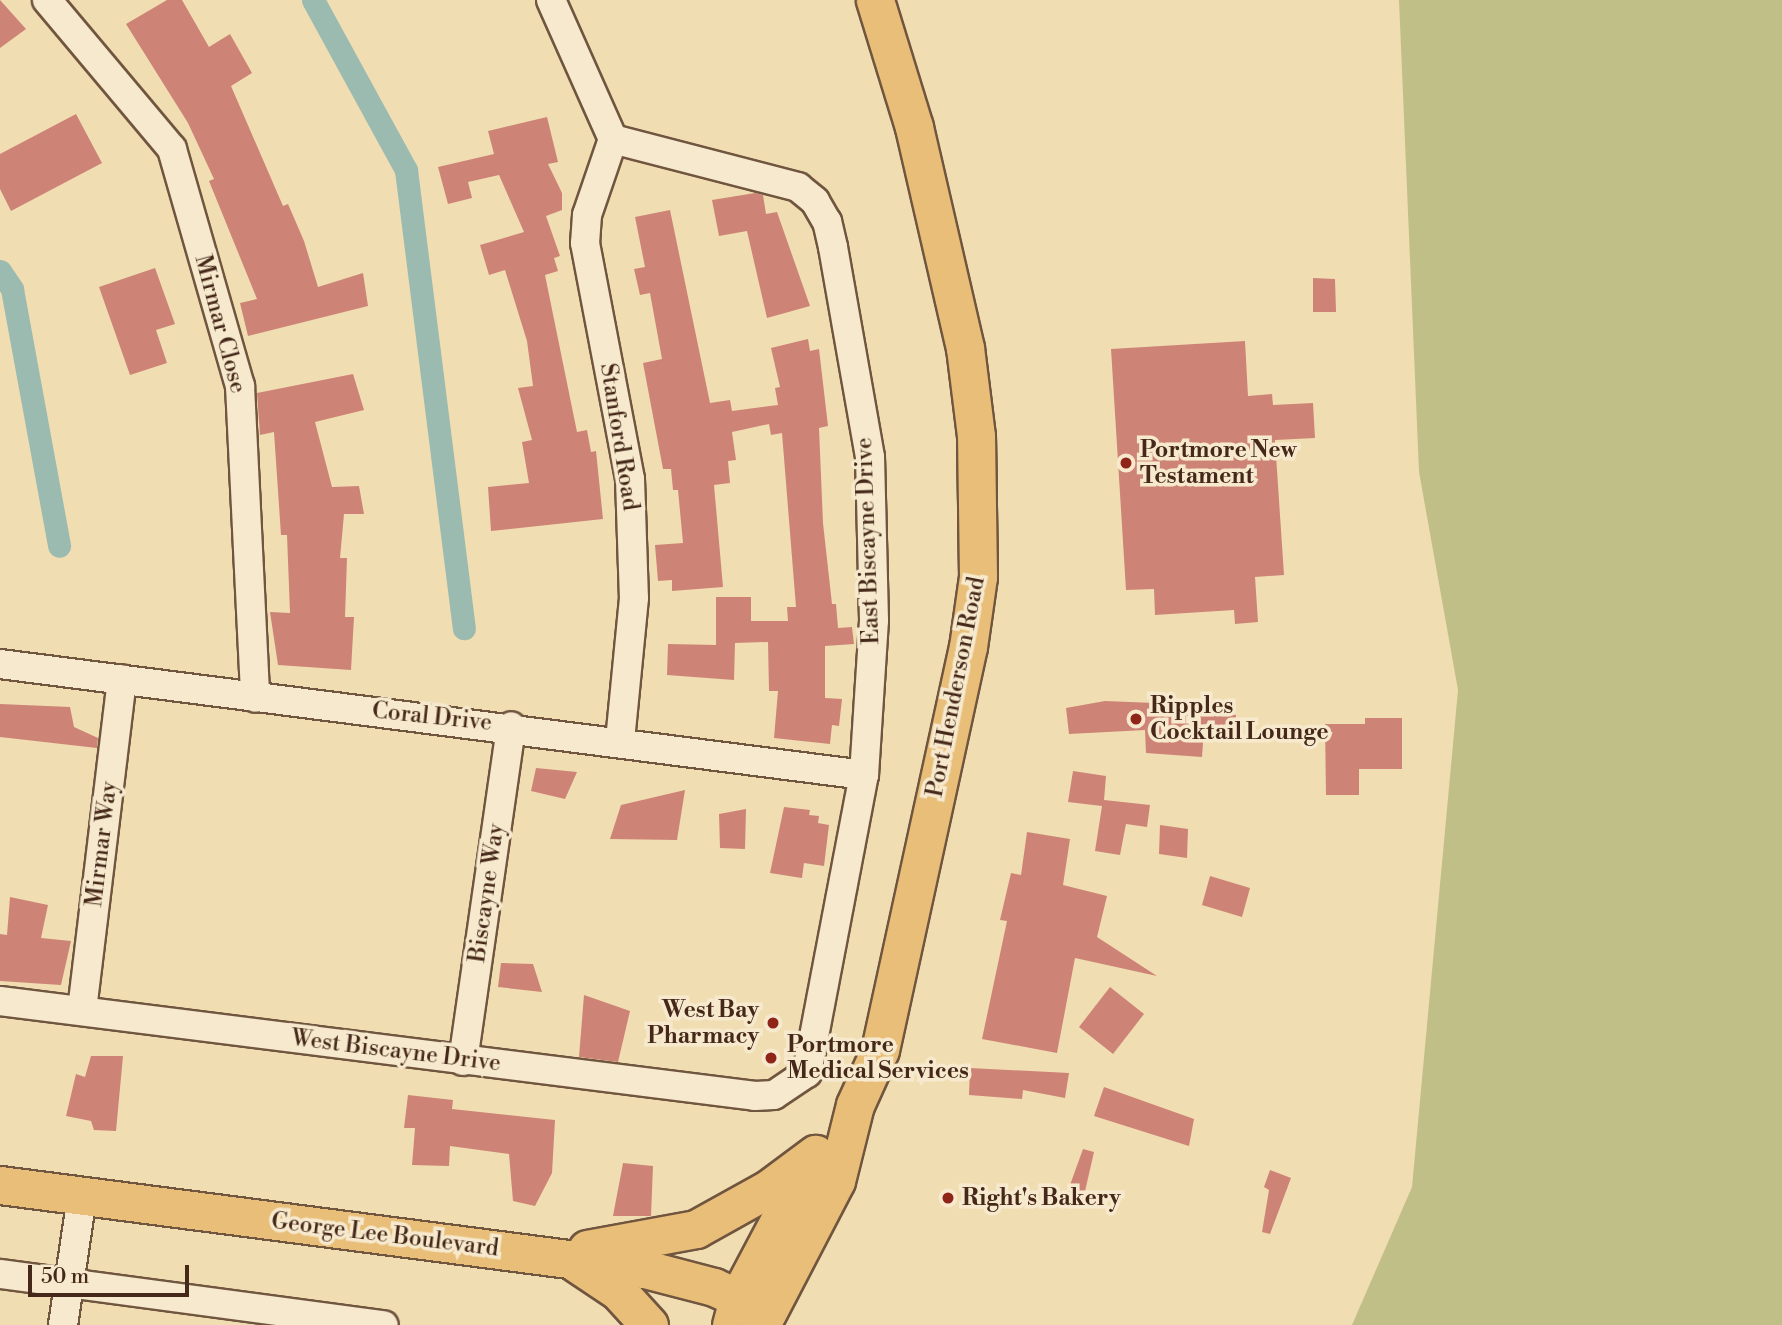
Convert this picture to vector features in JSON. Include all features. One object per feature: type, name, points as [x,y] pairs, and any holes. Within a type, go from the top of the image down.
[{"type":"main road","name":"Port Henderson Road","points":[[748,1315],[836,1181],[855,1105],[880,1050],[954,712],[978,577],[980,519],[976,436],[950,268],[914,127],[871,6]]},
{"type":"main road","name":"Port Henderson Road","points":[[748,1315],[815,1154],[855,1105]]},
{"type":"main road","points":[[555,1257],[696,1229],[768,1189],[815,1154]]},
{"type":"main road","name":"George Lee Boulevard","points":[[0,1185],[645,1269],[748,1315]]},
{"type":"main road","points":[[555,1257],[618,1292],[649,1325]]},
{"type":"street","name":"Mirmar Close","points":[[47,0],[172,149],[240,386],[256,698]]},
{"type":"street","points":[[560,3],[613,139]]},
{"type":"street","name":"Stanford Road","points":[[613,139],[587,215],[585,243],[630,479],[634,598],[620,740]]},
{"type":"street","name":"East Biscayne Drive","points":[[613,139],[798,187],[815,201],[827,222],[870,457],[874,620],[864,775],[813,1063],[791,1087]]},
{"type":"street","name":"Coral Drive","points":[[0,664],[256,698],[620,740],[864,775]]},
{"type":"street","name":"Mirmar Way","points":[[82,1010],[122,679]]},
{"type":"street","name":"Biscayne Way","points":[[463,1061],[511,726]]},
{"type":"street","name":"West Biscayne Drive","points":[[0,1001],[755,1096],[791,1087]]},
{"type":"street","points":[[63,1325],[82,1196]]},
{"type":"street","points":[[0,1274],[384,1325]]},
{"type":"shaded area","points":[[1399,0],[1782,0],[1782,1325],[1352,1325],[1412,1187],[1458,690],[1419,472]]},
{"type":"building","points":[[0,0],[26,29],[0,48]]},
{"type":"building","points":[[167,0],[182,0],[209,47],[230,34],[252,73],[231,86],[283,206],[288,204],[304,241],[318,287],[363,273],[368,306],[248,336],[240,303],[257,299],[209,181],[214,179],[188,123],[126,24]]},
{"type":"building","points":[[76,114],[102,163],[11,211],[0,189],[0,154]]},
{"type":"building","points":[[547,117],[558,162],[548,164],[562,193],[562,210],[546,216],[560,256],[554,258],[558,271],[545,275],[577,432],[587,430],[591,452],[596,451],[603,519],[491,531],[488,487],[529,483],[522,442],[532,440],[518,388],[533,386],[527,341],[505,270],[489,275],[480,245],[524,232],[499,175],[468,182],[472,198],[448,204],[438,167],[494,154],[488,131]]},
{"type":"building","points":[[755,193],[763,195],[766,214],[777,212],[810,306],[767,318],[747,231],[719,236],[712,200]]},
{"type":"building","points":[[670,210],[710,403],[730,400],[732,411],[778,405],[775,388],[780,387],[771,348],[808,339],[810,351],[819,349],[828,426],[819,428],[823,523],[832,604],[836,604],[838,628],[852,627],[854,644],[825,646],[825,698],[842,699],[839,726],[832,725],[830,744],[774,738],[778,691],[769,691],[768,642],[735,643],[734,680],[667,675],[668,644],[716,645],[716,597],[751,597],[751,621],[788,621],[787,607],[796,607],[782,433],[771,435],[769,424],[732,432],[736,460],[728,461],[730,483],[714,485],[723,587],[672,591],[672,580],[658,581],[655,545],[683,543],[678,490],[673,490],[671,469],[663,469],[643,363],[662,359],[650,293],[640,295],[634,269],[645,267],[635,217]]},
{"type":"building","points":[[155,268],[175,324],[156,330],[167,363],[130,375],[99,287]]},
{"type":"building","points":[[1313,278],[1335,279],[1336,312],[1313,312]]},
{"type":"building","points":[[1245,341],[1248,396],[1272,394],[1273,405],[1313,403],[1315,438],[1275,440],[1284,575],[1255,577],[1258,622],[1235,624],[1234,610],[1155,615],[1154,589],[1126,590],[1111,349]]},
{"type":"building","points":[[353,374],[364,410],[315,422],[332,487],[359,486],[364,514],[344,514],[340,558],[347,558],[345,617],[354,617],[351,670],[278,665],[270,612],[290,613],[287,535],[281,535],[274,432],[260,435],[257,393]]},
{"type":"building","name":"Ripples Cocktail Lounge","points":[[1105,701],[1205,705],[1205,711],[1236,715],[1234,733],[1204,730],[1202,757],[1146,753],[1145,730],[1069,734],[1066,708]]},
{"type":"building","points":[[0,704],[70,707],[74,727],[98,738],[97,748],[0,737]]},
{"type":"building","points":[[1365,718],[1402,718],[1402,769],[1359,769],[1359,795],[1326,795],[1325,724],[1365,724]]},
{"type":"building","points":[[536,768],[577,772],[565,799],[531,791]]},
{"type":"building","points":[[1073,771],[1106,776],[1104,800],[1150,805],[1147,827],[1126,824],[1120,855],[1095,851],[1102,806],[1068,802]]},
{"type":"building","points":[[685,790],[677,840],[610,839],[621,805]]},
{"type":"building","points":[[784,807],[810,810],[809,815],[819,816],[818,823],[829,825],[824,866],[804,863],[802,878],[770,873]]},
{"type":"building","points":[[746,809],[745,849],[720,848],[719,814]]},
{"type":"building","points":[[1160,825],[1188,829],[1187,858],[1159,854]]},
{"type":"building","points":[[1027,832],[1070,839],[1063,885],[1107,896],[1097,937],[1157,976],[1075,958],[1057,1053],[982,1039],[1007,921],[1000,920],[1011,873],[1021,875]]},
{"type":"building","points":[[1210,876],[1250,888],[1242,917],[1202,905]]},
{"type":"building","points":[[10,897],[48,905],[41,938],[71,941],[61,985],[0,981],[0,934],[7,935]]},
{"type":"building","points":[[501,963],[533,964],[542,992],[498,987]]},
{"type":"building","points":[[1110,987],[1144,1014],[1113,1054],[1079,1027]]},
{"type":"building","points":[[584,995],[630,1011],[618,1062],[579,1057]]},
{"type":"building","points":[[91,1056],[123,1056],[116,1131],[94,1130],[91,1121],[66,1116],[76,1074],[85,1077]]},
{"type":"building","points":[[970,1068],[1069,1073],[1065,1098],[1023,1090],[1022,1099],[969,1095]]},
{"type":"building","points":[[1104,1087],[1194,1119],[1189,1146],[1094,1116]]},
{"type":"building","points":[[408,1095],[453,1100],[452,1109],[555,1120],[552,1173],[535,1206],[513,1201],[509,1154],[450,1146],[449,1166],[412,1165],[415,1128],[404,1128]]},
{"type":"building","points":[[1083,1149],[1094,1152],[1083,1200],[1066,1196]]},
{"type":"building","points":[[623,1163],[653,1166],[651,1216],[613,1216]]},
{"type":"building","points":[[1270,1170],[1291,1178],[1270,1234],[1262,1232],[1269,1190],[1264,1187]]},
{"type":"waterway","points":[[313,0],[406,170],[464,628]]},
{"type":"waterway","points":[[0,271],[12,289],[59,546]]},
{"type":"place","name":"Portmore New Testament","points":[[1126,463]]},
{"type":"place","name":"Ripples Cocktail Lounge","points":[[1136,719]]},
{"type":"place","name":"West Bay Pharmacy","points":[[773,1023]]},
{"type":"place","name":"Portmore Medical Services","points":[[771,1058]]},
{"type":"place","name":"Right's Bakery","points":[[948,1198]]}]
